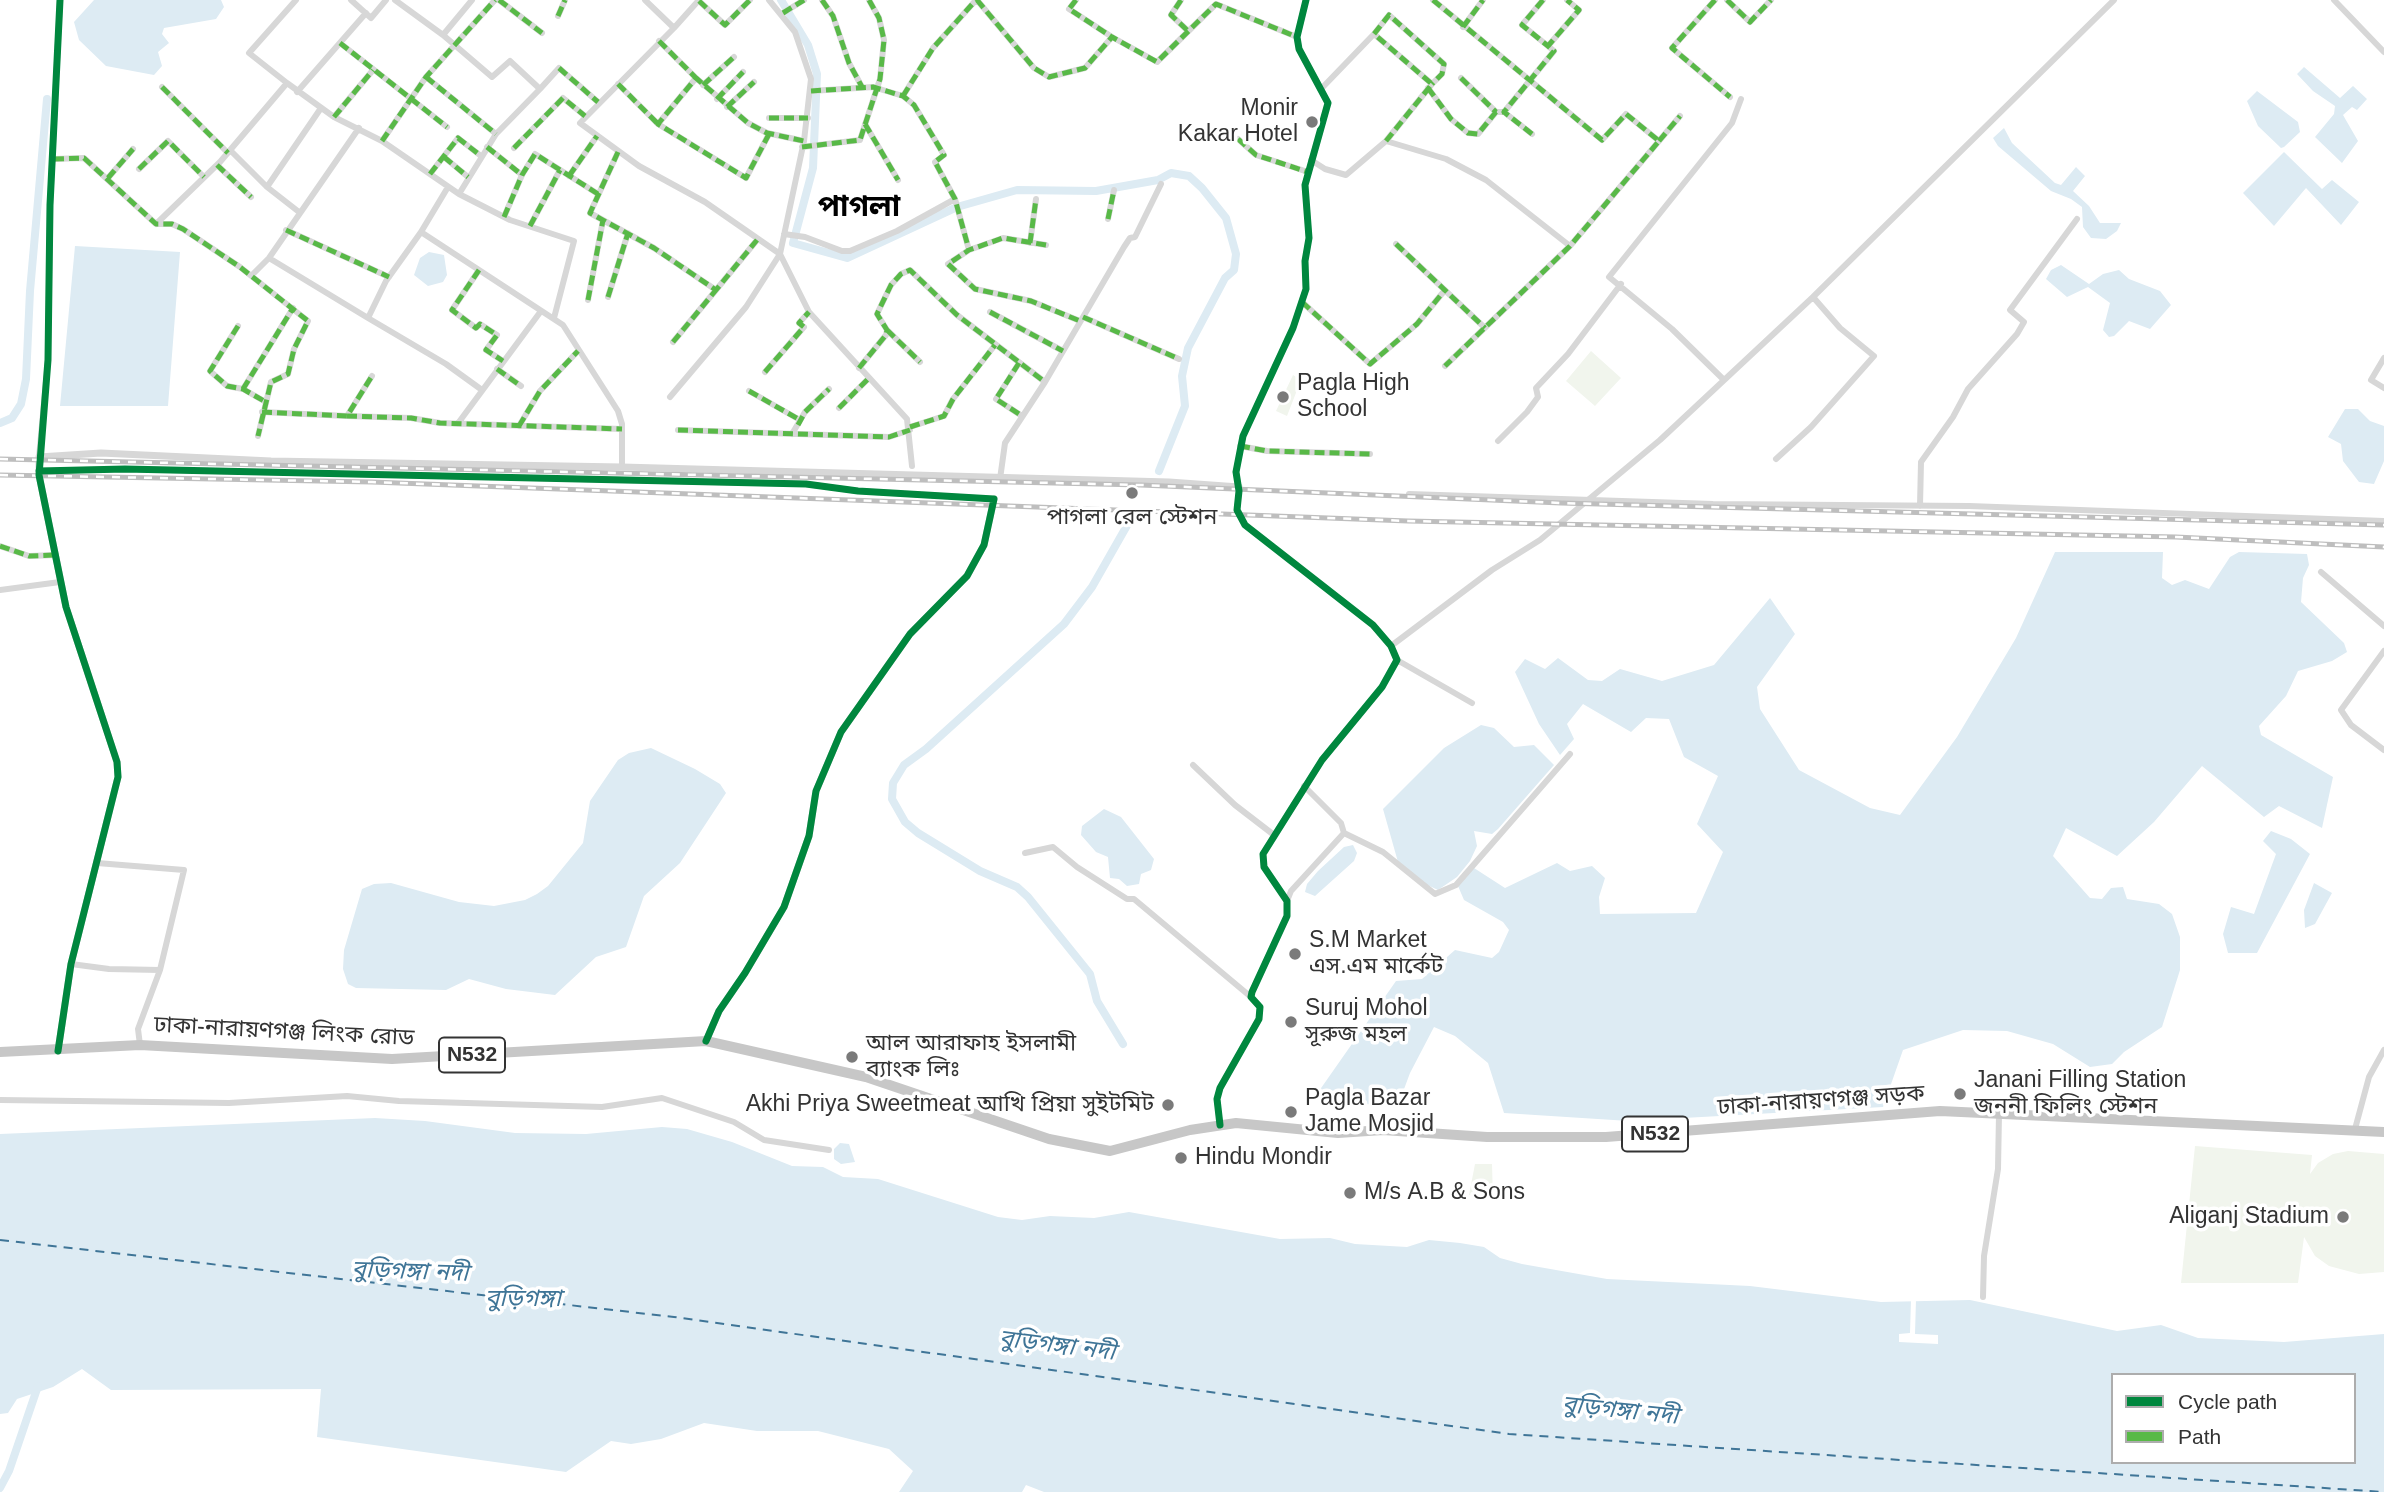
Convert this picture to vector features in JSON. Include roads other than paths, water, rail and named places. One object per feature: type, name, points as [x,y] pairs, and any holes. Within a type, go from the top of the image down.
[{"type":"highway","name":"ঢাকা-নারায়ণগঞ্জ লিংক রোড","points":[[0,1052],[140,1045],[392,1059],[706,1041],[866,1077],[936,1102]]},
{"type":"highway","name":"ঢাকা-নারায়ণগঞ্জ সড়ক","points":[[936,1102],[1049,1139],[1110,1151],[1236,1123],[1338,1133],[1383,1130],[1487,1137],[1606,1137],[1928,1112],[2384,1132]]},
{"type":"street","points":[[58,1051],[71,964],[118,777],[117,762],[87,678],[60,582],[39,471],[48,360],[50,205],[60,0]]},
{"type":"street","points":[[296,0],[249,53],[297,92],[334,117],[382,141],[459,194],[505,217],[574,241],[554,318]]},
{"type":"street","points":[[351,0],[372,18],[386,0]]},
{"type":"street","points":[[395,0],[456,44],[492,78],[511,61],[540,89]]},
{"type":"street","points":[[443,35],[472,0]]},
{"type":"street","points":[[382,141],[426,77],[497,0],[541,33]]},
{"type":"street","points":[[558,16],[565,0]]},
{"type":"street","points":[[645,0],[674,28]]},
{"type":"street","points":[[750,0],[725,25],[699,0],[580,123],[618,152],[705,202],[780,254],[809,312],[902,413],[910,429],[912,466]]},
{"type":"street","points":[[670,397],[746,306],[780,254],[787,234],[811,91],[807,60],[795,32],[783,13],[769,0]]},
{"type":"street","points":[[783,13],[804,0]]},
{"type":"street","points":[[822,0],[833,16],[849,63],[862,87]]},
{"type":"street","points":[[659,41],[717,99],[769,134],[818,147],[860,139],[877,88],[884,33],[869,0]]},
{"type":"street","points":[[903,96],[933,48],[976,0],[1034,68],[1049,77],[1085,68],[1112,37]]},
{"type":"street","points":[[1076,0],[1069,9],[1157,62],[1217,2],[1297,37]]},
{"type":"street","points":[[1181,0],[1171,15],[1187,30]]},
{"type":"street","points":[[1306,0],[1297,37],[1303,59],[1328,103],[1328,111],[1311,160],[1304,198],[1309,238],[1305,261],[1306,289],[1240,446],[1236,472],[1239,487],[1237,510],[1245,525],[1355,609],[1391,646],[1397,660],[1472,702]]},
{"type":"street","points":[[1463,27],[1483,0]]},
{"type":"street","points":[[1374,34],[1430,86],[1451,119],[1468,133],[1478,134],[1530,82],[1554,51],[1522,25],[1543,0]]},
{"type":"street","points":[[1715,0],[1672,48],[1730,97]]},
{"type":"street","points":[[1727,0],[1750,22],[1770,0]]},
{"type":"street","points":[[1391,646],[1482,577],[1539,540],[1660,440],[1813,297],[2114,0]]},
{"type":"street","points":[[2334,0],[2384,52]]},
{"type":"street","points":[[1435,1],[1602,140],[1626,114],[1659,141]]},
{"type":"street","points":[[1548,46],[1579,10],[1572,1]]},
{"type":"street","points":[[297,92],[366,13]]},
{"type":"street","points":[[1311,160],[1325,170],[1346,175],[1386,141],[1442,74],[1444,64],[1389,15],[1321,89]]},
{"type":"street","points":[[340,43],[447,127]]},
{"type":"street","points":[[703,85],[734,57]]},
{"type":"street","points":[[459,194],[496,134],[559,68],[598,102]]},
{"type":"street","points":[[334,117],[373,70]]},
{"type":"street","points":[[717,99],[743,72]]},
{"type":"street","points":[[426,77],[496,134]]},
{"type":"street","points":[[658,124],[696,78]]},
{"type":"street","points":[[1461,78],[1500,112],[1532,134]]},
{"type":"street","points":[[727,107],[754,82]]},
{"type":"street","points":[[156,224],[217,165],[287,83]]},
{"type":"street","points":[[618,84],[658,124],[746,178],[769,134]]},
{"type":"street","points":[[162,87],[267,187],[299,212]]},
{"type":"street","points":[[811,91],[877,88],[903,96],[920,113],[944,155],[935,162],[955,200],[969,250]]},
{"type":"street","points":[[514,148],[563,98],[585,116]]},
{"type":"street","points":[[1724,380],[1621,284],[1609,277],[1732,123],[1741,99]]},
{"type":"street","points":[[267,187],[321,108]]},
{"type":"street","points":[[1445,366],[1570,246],[1680,116]]},
{"type":"street","points":[[769,118],[807,118]]},
{"type":"street","points":[[865,124],[898,180]]},
{"type":"street","points":[[252,275],[269,258],[359,128]]},
{"type":"street","points":[[569,176],[597,136]]},
{"type":"street","points":[[430,174],[458,138],[481,156]]},
{"type":"street","points":[[1238,139],[1256,155],[1308,172]]},
{"type":"street","points":[[139,169],[168,141],[204,177]]},
{"type":"street","points":[[1386,141],[1446,159],[1486,180],[1570,246]]},
{"type":"street","points":[[487,147],[522,175]]},
{"type":"street","points":[[108,178],[133,149]]},
{"type":"street","points":[[618,152],[590,213],[628,233],[716,290]]},
{"type":"street","points":[[505,217],[522,175],[535,154],[598,194]]},
{"type":"street","points":[[54,159],[84,158],[156,224],[172,224],[183,229],[252,275],[309,322],[300,335],[288,374],[271,382],[264,401],[258,436]]},
{"type":"street","points":[[444,158],[468,177]]},
{"type":"street","points":[[217,165],[251,197]]},
{"type":"street","points":[[530,226],[560,170]]},
{"type":"street","points":[[1000,479],[1004,443],[1045,382],[1124,247],[1130,238],[1135,237],[1161,184]]},
{"type":"street","points":[[368,318],[389,277],[448,187]]},
{"type":"street","points":[[1108,219],[1114,190]]},
{"type":"street","points":[[1030,243],[1037,199]]},
{"type":"street","points":[[787,234],[850,251],[897,231],[955,200]]},
{"type":"street","points":[[1920,506],[1921,462],[1953,417],[1968,389],[2017,334],[2024,322],[2010,310],[2077,219]]},
{"type":"street","points":[[588,300],[603,220]]},
{"type":"street","points":[[286,230],[389,277]]},
{"type":"street","points":[[421,232],[563,325],[618,411],[622,429],[622,467]]},
{"type":"street","points":[[608,297],[628,233]]},
{"type":"street","points":[[1046,246],[1003,238],[969,250],[948,264],[975,289],[1031,301],[1180,359]]},
{"type":"street","points":[[673,342],[757,240]]},
{"type":"street","points":[[1396,244],[1485,328]]},
{"type":"street","points":[[269,258],[482,390]]},
{"type":"street","points":[[479,270],[452,310],[476,328],[480,324],[496,335],[486,350],[503,361]]},
{"type":"street","points":[[920,362],[887,330],[877,314],[891,285],[901,274],[910,270],[957,315],[1045,382]]},
{"type":"street","points":[[1498,441],[1527,412],[1538,397],[1536,388],[1568,354],[1621,284]]},
{"type":"street","points":[[1302,302],[1370,364],[1417,324],[1445,290]]},
{"type":"street","points":[[1776,459],[1811,427],[1874,356],[1840,328],[1813,297]]},
{"type":"street","points":[[243,389],[293,308]]},
{"type":"street","points":[[459,422],[541,311]]},
{"type":"street","points":[[765,372],[804,327],[799,323],[809,312]]},
{"type":"street","points":[[990,312],[1063,351]]},
{"type":"street","points":[[238,327],[210,371],[227,386],[243,389],[264,401]]},
{"type":"street","points":[[859,368],[886,335],[887,330]]},
{"type":"street","points":[[678,430],[889,437],[944,416],[953,399],[995,345]]},
{"type":"street","points":[[519,426],[540,391],[578,351]]},
{"type":"street","points":[[2384,358],[2371,380],[2384,388]]},
{"type":"street","points":[[1019,363],[996,399],[1022,416]]},
{"type":"street","points":[[497,369],[521,386]]},
{"type":"street","points":[[347,416],[372,376]]},
{"type":"street","points":[[839,408],[869,378]]},
{"type":"street","points":[[792,434],[800,420],[829,389]]},
{"type":"street","points":[[749,391],[800,420]]},
{"type":"street","points":[[262,412],[622,429]]},
{"type":"street","points":[[1240,446],[1267,451],[1370,454]]},
{"type":"street","points":[[39,457],[101,453],[271,461],[622,467],[1169,482],[1239,487]]},
{"type":"street","points":[[39,471],[125,469],[806,484],[858,491],[995,499],[984,545],[967,576],[910,634],[841,732],[816,791],[809,836],[784,906],[746,973],[719,1011],[706,1041]]},
{"type":"street","points":[[1409,494],[1920,506],[2384,521]]},
{"type":"street","points":[[0,546],[29,556],[56,555]]},
{"type":"street","points":[[2321,572],[2384,626]]},
{"type":"street","points":[[0,590],[60,582]]},
{"type":"street","points":[[2384,651],[2341,710],[2351,725],[2384,750]]},
{"type":"street","points":[[1287,901],[1261,861],[1304,786],[1382,687],[1397,660]]},
{"type":"street","points":[[1304,786],[1341,823],[1344,833],[1383,852],[1435,894],[1445,892],[1456,885],[1570,754]]},
{"type":"street","points":[[1193,765],[1235,805],[1274,835]]},
{"type":"street","points":[[1251,997],[1266,960],[1282,931],[1291,891],[1344,833]]},
{"type":"street","points":[[1025,853],[1053,847],[1077,867],[1127,899],[1133,899],[1251,997],[1261,1012],[1220,1088],[1217,1099],[1220,1125]]},
{"type":"street","points":[[97,863],[184,870],[160,970],[138,1029],[140,1045]]},
{"type":"street","points":[[71,964],[109,969],[160,970]]},
{"type":"street","points":[[2355,1129],[2369,1077],[2384,1050]]},
{"type":"street","points":[[0,1100],[229,1103],[347,1096],[423,1102],[601,1107],[662,1098],[734,1122],[764,1140],[829,1150]]},
{"type":"street","points":[[1983,1297],[1984,1256],[1998,1169],[1999,1114]]},
{"type":"water","points":[[94,0],[221,0],[224,7],[216,19],[164,28],[162,34],[169,43],[158,52],[162,66],[154,75],[106,66],[79,40],[74,22]]},
{"type":"water","points":[[2304,67],[2340,98],[2353,86],[2367,99],[2357,110],[2352,107],[2343,115],[2358,141],[2342,163],[2315,137],[2334,114],[2335,106],[2313,91],[2297,74]]},
{"type":"water","points":[[2257,91],[2298,122],[2300,132],[2284,147],[2281,148],[2258,126],[2247,101]]},
{"type":"water","points":[[2004,128],[2012,143],[2055,183],[2061,185],[2076,167],[2085,176],[2073,191],[2089,206],[2100,223],[2121,223],[2117,231],[2106,239],[2091,238],[2083,227],[2082,207],[2051,191],[1998,146],[1993,138]]},
{"type":"water","points":[[2284,152],[2322,189],[2332,180],[2359,202],[2341,225],[2306,188],[2274,226],[2243,193]]},
{"type":"water","points":[[75,246],[180,252],[168,406],[60,406]]},
{"type":"water","points":[[429,252],[444,255],[447,275],[443,282],[428,286],[414,275],[420,258]]},
{"type":"water","points":[[2061,265],[2089,284],[2103,274],[2119,270],[2129,279],[2160,291],[2171,305],[2150,329],[2129,321],[2114,336],[2109,337],[2103,330],[2110,303],[2088,287],[2067,297],[2046,279],[2051,270]]},
{"type":"water","points":[[2345,409],[2358,409],[2370,421],[2384,426],[2384,461],[2374,484],[2359,482],[2343,461],[2341,444],[2328,437]]},
{"type":"water","points":[[2055,552],[2163,552],[2162,578],[2172,585],[2185,580],[2209,589],[2230,557],[2239,552],[2307,554],[2309,565],[2303,578],[2301,602],[2344,643],[2347,652],[2332,661],[2298,671],[2286,696],[2259,726],[2261,735],[2333,777],[2322,828],[2279,806],[2264,817],[2202,766],[2154,822],[2117,856],[2066,828],[2053,856],[2090,898],[2102,899],[2111,888],[2123,887],[2127,899],[2159,904],[2172,914],[2180,937],[2180,970],[2162,1027],[2124,1052],[2112,1064],[2090,1067],[2053,1044],[2007,1031],[1963,1030],[1903,1050],[1883,1107],[1629,1121],[1504,1113],[1488,1063],[1455,1036],[1434,1027],[1410,1073],[1397,1108],[1351,1102],[1319,1091],[1396,981],[1422,979],[1455,950],[1492,958],[1499,952],[1509,930],[1503,922],[1464,900],[1458,886],[1474,868],[1505,888],[1557,863],[1570,871],[1592,866],[1605,878],[1599,897],[1600,914],[1696,913],[1723,852],[1697,824],[1718,776],[1684,757],[1669,719],[1646,718],[1631,732],[1583,704],[1567,724],[1574,739],[1560,755],[1539,724],[1515,672],[1525,659],[1545,669],[1558,658],[1588,680],[1602,681],[1620,669],[1662,681],[1714,665],[1770,598],[1795,634],[1757,687],[1760,709],[1799,770],[1870,808],[1900,815],[1957,737],[2016,638]]},
{"type":"water","points":[[1481,725],[1494,728],[1514,747],[1534,745],[1554,765],[1492,834],[1474,831],[1477,846],[1470,861],[1457,877],[1438,890],[1421,882],[1398,862],[1383,809],[1444,748]]},
{"type":"water","points":[[651,748],[720,784],[726,793],[680,863],[644,896],[626,947],[596,957],[555,995],[506,989],[469,979],[446,990],[356,988],[348,984],[343,969],[344,950],[362,889],[374,884],[391,883],[459,902],[494,906],[525,900],[548,886],[583,843],[590,801],[618,760],[629,753]]},
{"type":"water","points":[[1104,809],[1121,817],[1154,859],[1151,870],[1141,874],[1139,884],[1127,886],[1119,879],[1110,878],[1108,857],[1096,852],[1081,835],[1082,826]]},
{"type":"water","points":[[2271,831],[2291,839],[2310,854],[2257,953],[2228,953],[2223,934],[2231,907],[2254,914],[2276,854],[2263,841]]},
{"type":"water","points":[[1353,845],[1357,853],[1354,861],[1315,896],[1305,892],[1307,884],[1318,871],[1344,847]]},
{"type":"water","points":[[2314,883],[2332,893],[2315,924],[2305,928],[2304,910]]},
{"type":"water","name":"বুড়িগঙ্গা","points":[[375,1118],[425,1121],[515,1133],[586,1134],[662,1127],[687,1129],[732,1142],[792,1166],[823,1167],[843,1177],[878,1179],[998,1217],[1022,1220],[1050,1216],[1094,1218],[1129,1212],[1280,1239],[1330,1238],[1355,1244],[1407,1247],[1429,1240],[1460,1243],[1484,1247],[1500,1258],[1522,1264],[1607,1279],[1750,1286],[1881,1302],[1970,1300],[2117,1331],[2161,1325],[2198,1338],[2284,1342],[2384,1334],[2384,1492],[1044,1492],[1026,1485],[1022,1492],[899,1492],[913,1471],[889,1449],[818,1431],[757,1431],[704,1423],[661,1439],[631,1444],[611,1441],[566,1472],[317,1437],[321,1389],[111,1390],[82,1369],[53,1387],[17,1399],[8,1413],[0,1414],[0,1134]]},
{"type":"water","points":[[840,1143],[849,1144],[855,1162],[841,1164],[834,1159],[834,1149]]},
{"type":"waterway","points":[[781,0],[808,45],[817,74],[813,168],[793,243],[847,258],[957,207],[1017,190],[1096,191],[1158,180],[1171,173],[1189,176],[1202,188],[1226,218],[1236,254],[1234,270],[1225,278],[1188,348],[1182,376],[1185,406],[1159,471]]},
{"type":"waterway","points":[[0,423],[12,418],[21,404],[26,379],[30,291],[47,99]]},
{"type":"waterway","points":[[1123,1044],[1097,1001],[1090,974],[1028,897],[1017,887],[980,871],[918,833],[905,822],[892,799],[893,783],[904,765],[926,749],[1064,624],[1092,587],[1133,515]]},
{"type":"waterway","points":[[0,1488],[9,1471],[38,1386]]},
{"type":"railway","points":[[0,459],[1141,485],[1561,503],[2384,525]]},
{"type":"railway","points":[[0,475],[372,482],[1408,521],[2176,537],[2384,547]]},
{"type":"place","name":"Monir Kakar Hotel","points":[[1312,122]]},
{"type":"place","name":"Pagla High School","points":[[1283,397]]},
{"type":"place","name":"পাগলা রেল স্টেশন","points":[[1132,493]]},
{"type":"place","name":"S.M Market এস.এম মার্কেট","points":[[1295,954]]},
{"type":"place","name":"Suruj Mohol সূরুজ মহল","points":[[1291,1022]]},
{"type":"place","name":"আল আরাফাহ ইসলামী ব্যাংক লিঃ","points":[[852,1057]]},
{"type":"place","name":"Janani Filling Station জননী ফিলিং স্টেশন","points":[[1960,1094]]},
{"type":"place","name":"Akhi Priya Sweetmeat আখি প্রিয়া সুইটমিট","points":[[1168,1105]]},
{"type":"place","name":"Pagla Bazar Jame Mosjid","points":[[1291,1112]]},
{"type":"place","name":"Hindu Mondir","points":[[1181,1158]]},
{"type":"place","name":"M/s A.B & Sons","points":[[1350,1193]]},
{"type":"place","name":"Aliganj Stadium","points":[[2343,1217]]},
{"type":"district","name":"পাগলা","points":[[859,208]]},
{"type":"water label","name":"বুড়িগঙ্গা নদী","points":[[410,1272]]},
{"type":"water label","name":"বুড়িগঙ্গা নদী","points":[[1057,1346]]},
{"type":"water label","name":"বুড়িগঙ্গা নদী","points":[[1620,1411]]}]
